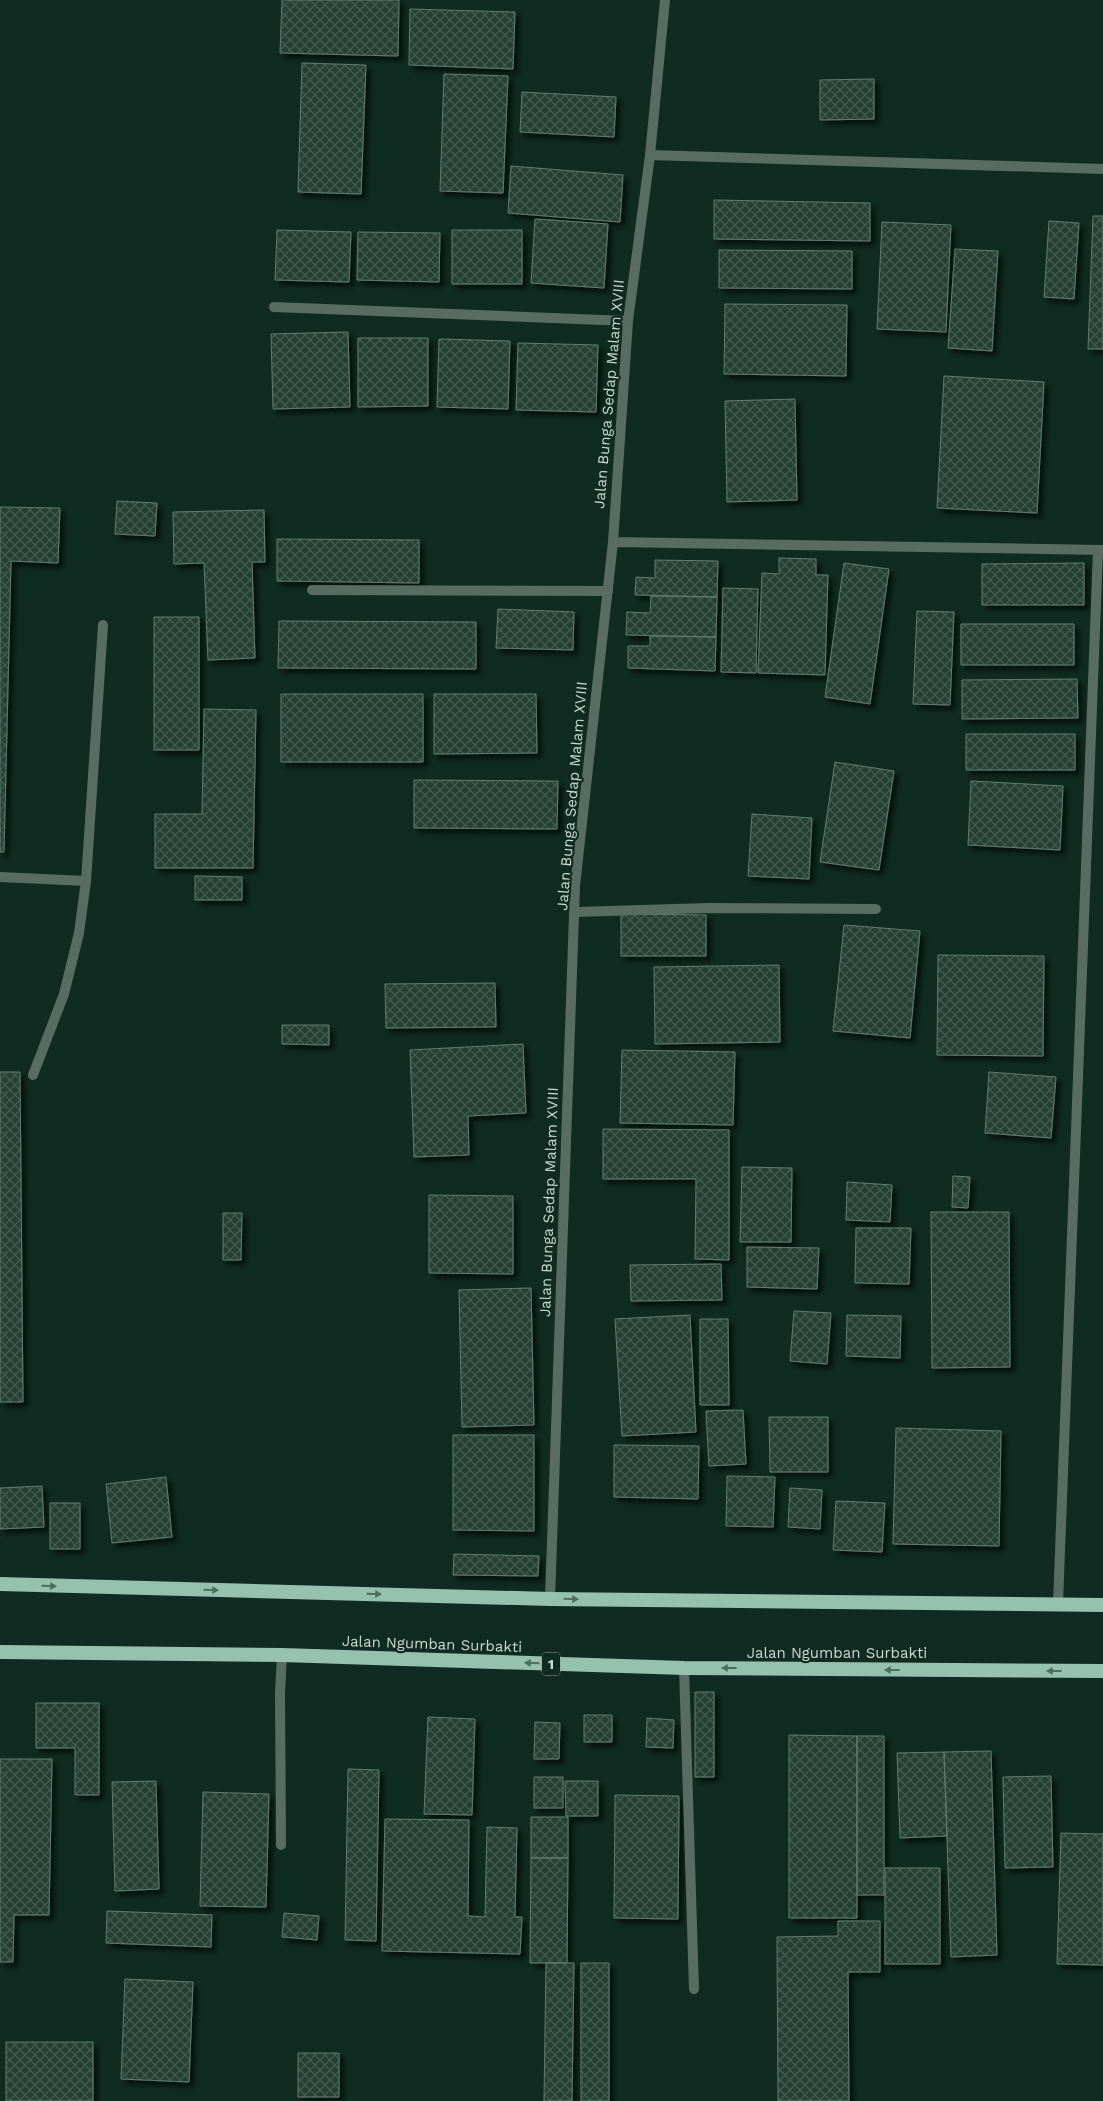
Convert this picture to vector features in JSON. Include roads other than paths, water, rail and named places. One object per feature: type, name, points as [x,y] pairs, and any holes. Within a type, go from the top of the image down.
[{"type":"highway","points":[[0,1584],[550,1599],[1103,1605]]},
{"type":"highway","name":"Jalan Ngumban Surbakti","points":[[0,1652],[282,1655],[684,1668],[1103,1671]]},
{"type":"street","name":"Jalan Bunga Sedap Malam XVIII","points":[[550,1599],[575,886],[613,542],[628,321],[650,155],[665,0]]},
{"type":"street","points":[[650,155],[1103,170]]},
{"type":"street","points":[[274,307],[628,321]]},
{"type":"street","points":[[613,542],[1101,550],[1058,1604]]},
{"type":"street","points":[[312,590],[608,591]]},
{"type":"street","points":[[33,1076],[64,994],[79,933],[86,881],[102,625]]},
{"type":"street","points":[[0,877],[86,881]]},
{"type":"street","points":[[575,912],[709,908],[876,909]]},
{"type":"street","points":[[281,1845],[280,1694],[282,1655]]},
{"type":"street","points":[[684,1668],[694,1989]]}]
